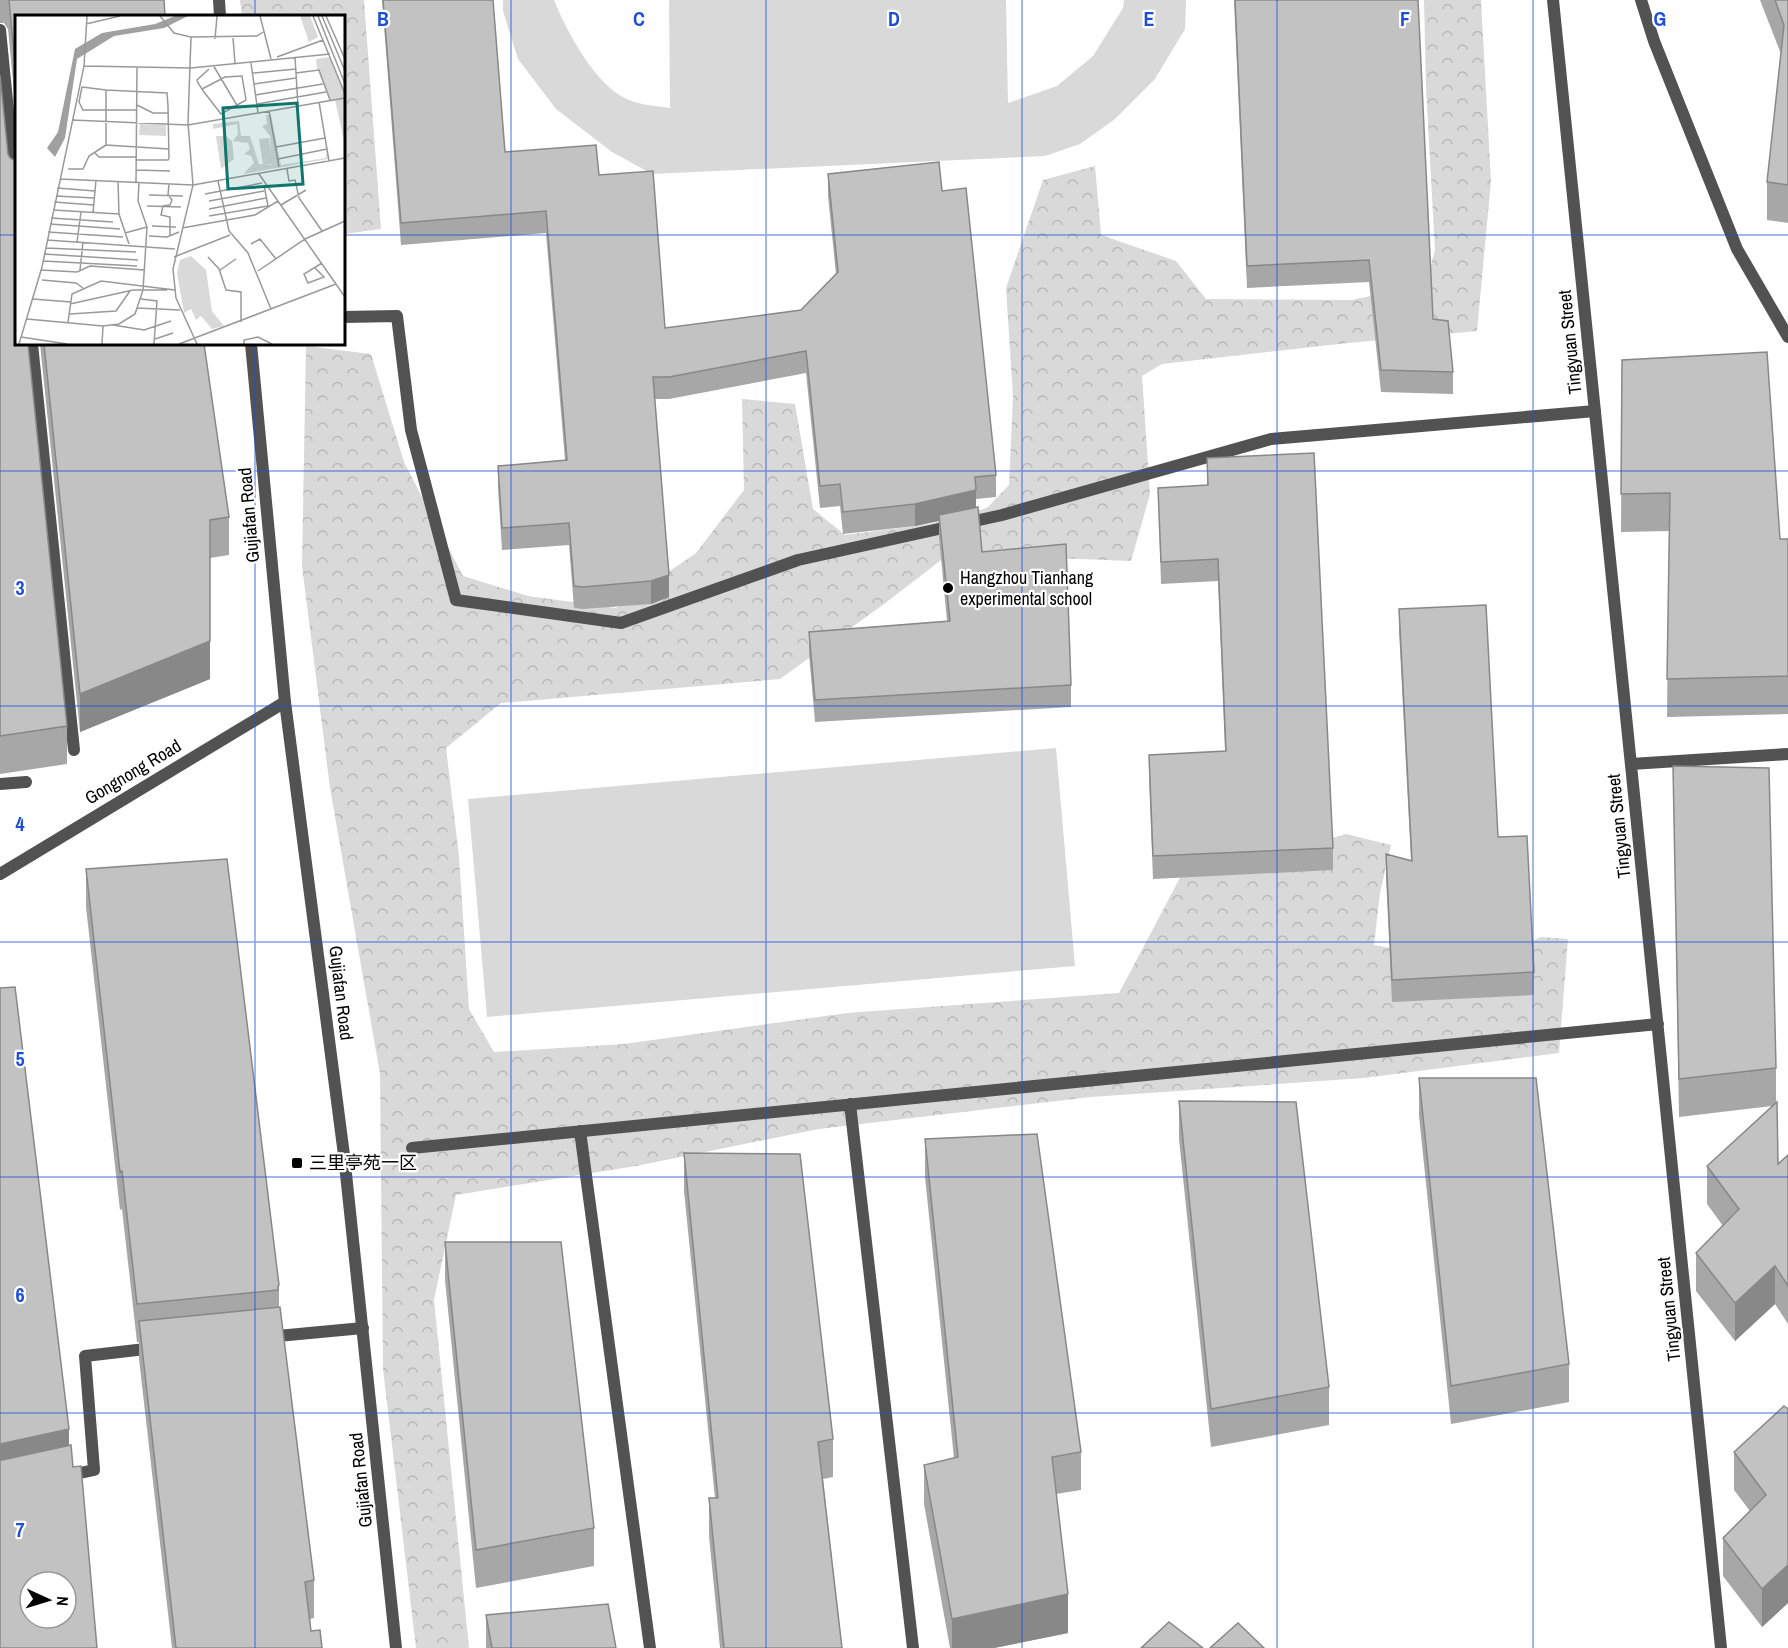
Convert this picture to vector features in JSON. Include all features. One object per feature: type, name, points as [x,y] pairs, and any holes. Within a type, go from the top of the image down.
[{"type":"street","points":[[219,0],[220,15]]},
{"type":"street","name":"Tingyuan Street","points":[[1553,0],[1721,1648]]},
{"type":"street","points":[[1641,0],[1654,41],[1737,249],[1787,333]]},
{"type":"street","points":[[0,30],[15,181]]},
{"type":"street","points":[[345,317],[397,316],[411,430],[456,600],[621,622],[798,560],[1002,515],[1270,439],[1595,411]]},
{"type":"street","points":[[32,345],[74,750]]},
{"type":"street","name":"Gujiafan Road","points":[[251,345],[285,702],[344,1155],[396,1648]]},
{"type":"street","name":"Gongnong Road","points":[[0,874],[285,702]]},
{"type":"street","points":[[1631,764],[1788,754]]},
{"type":"street","points":[[0,784],[26,782]]},
{"type":"street","points":[[412,1148],[1658,1024]]},
{"type":"street","points":[[850,1104],[914,1648]]},
{"type":"street","points":[[580,1131],[650,1648]]},
{"type":"street","points":[[259,1338],[363,1328]]},
{"type":"street","points":[[53,1479],[94,1470],[85,1356],[167,1347]]},
{"type":"green space","points":[[240,0],[364,0],[381,229],[345,234],[345,15],[242,15]]},
{"type":"green space","points":[[503,0],[554,0],[584,57],[605,83],[629,100],[670,108],[669,0],[1006,0],[1008,103],[1057,86],[1093,56],[1123,8],[1124,0],[1186,0],[1185,29],[1155,79],[1115,119],[1080,144],[1045,156],[652,174],[612,152],[556,109],[518,59],[503,11]]},
{"type":"green space","points":[[1424,0],[1481,0],[1491,181],[1477,331],[1162,364],[1142,376],[1150,494],[1131,561],[949,554],[780,679],[501,703],[446,748],[459,856],[469,1009],[494,1052],[624,1044],[847,1013],[1119,993],[1182,874],[1263,857],[1346,834],[1391,845],[1380,893],[1374,945],[1479,964],[1541,937],[1568,939],[1559,1053],[1364,1078],[1091,1097],[819,1129],[636,1166],[456,1195],[434,1300],[469,1648],[416,1648],[383,1369],[380,1074],[330,788],[302,566],[306,346],[371,354],[404,462],[463,576],[528,596],[616,608],[696,553],[744,490],[742,399],[795,404],[813,509],[845,535],[930,524],[987,508],[1009,485],[1013,397],[1006,288],[1043,180],[1095,166],[1101,235],[1176,261],[1206,299],[1352,300],[1426,284],[1435,250],[1426,88]]},
{"type":"green space","points":[[1056,748],[1075,966],[487,1017],[468,799]]},
{"type":"building","points":[[9,0],[164,0],[165,15],[15,15],[15,64]]},
{"type":"building","points":[[383,0],[493,0],[505,152],[596,145],[599,175],[653,171],[665,328],[801,310],[838,272],[828,174],[939,162],[942,191],[966,188],[996,475],[975,477],[976,490],[915,504],[843,512],[840,484],[820,486],[806,351],[669,377],[653,377],[669,575],[651,581],[574,586],[569,523],[502,528],[498,466],[567,460],[546,211],[401,223]]},
{"type":"building","points":[[1235,0],[1418,0],[1433,319],[1448,321],[1453,372],[1381,370],[1369,260],[1247,266]]},
{"type":"building","points":[[1775,0],[1788,0],[1788,185],[1767,182],[1784,25]]},
{"type":"building","points":[[0,75],[8,154],[15,160],[15,345],[28,345],[67,726],[0,736]]},
{"type":"building","points":[[44,345],[204,345],[229,517],[210,520],[210,641],[80,694]]},
{"type":"building","points":[[1767,352],[1780,539],[1788,539],[1788,676],[1667,679],[1670,493],[1621,494],[1622,360]]},
{"type":"building","points":[[1314,453],[1333,848],[1153,856],[1149,755],[1226,751],[1218,559],[1161,562],[1158,488],[1208,485],[1207,458]]},
{"type":"building","points":[[978,507],[982,552],[1066,544],[1071,685],[815,700],[809,632],[950,621],[939,515]]},
{"type":"building","points":[[1486,605],[1498,837],[1527,836],[1534,972],[1392,980],[1386,854],[1412,861],[1399,609]]},
{"type":"building","points":[[1673,766],[1769,768],[1776,1068],[1679,1079]]},
{"type":"building","points":[[227,859],[278,1290],[137,1304],[86,869]]},
{"type":"building","points":[[15,987],[69,1429],[0,1444],[0,988]]},
{"type":"building","points":[[1419,1078],[1536,1078],[1569,1364],[1451,1386]]},
{"type":"building","points":[[1179,1101],[1296,1102],[1329,1387],[1211,1409]]},
{"type":"building","points":[[1777,1102],[1778,1164],[1788,1155],[1788,1286],[1775,1266],[1735,1303],[1696,1253],[1739,1209],[1707,1166]]},
{"type":"building","points":[[1037,1134],[1081,1452],[1052,1457],[1068,1594],[952,1619],[924,1465],[958,1457],[925,1139]]},
{"type":"building","points":[[684,1153],[800,1154],[833,1439],[818,1442],[842,1648],[724,1648],[709,1498],[718,1498]]},
{"type":"building","points":[[445,1242],[561,1242],[594,1528],[476,1550]]},
{"type":"building","points":[[280,1307],[314,1580],[305,1582],[311,1631],[320,1630],[322,1648],[176,1648],[139,1321]]},
{"type":"building","points":[[1784,1406],[1788,1409],[1788,1565],[1762,1589],[1723,1538],[1766,1495],[1734,1452]]},
{"type":"building","points":[[71,1445],[73,1467],[81,1466],[97,1648],[0,1648],[0,1460]]},
{"type":"building","points":[[608,1604],[616,1648],[492,1648],[486,1615]]},
{"type":"building","points":[[1169,1622],[1203,1648],[1141,1648]]},
{"type":"building","points":[[1238,1623],[1264,1648],[1210,1648]]},
{"type":"place","name":"Hangzhou Tianhang experimental school","points":[[948,588]]},
{"type":"place","name":"三里亭苑一区","points":[[297,1163]]}]
